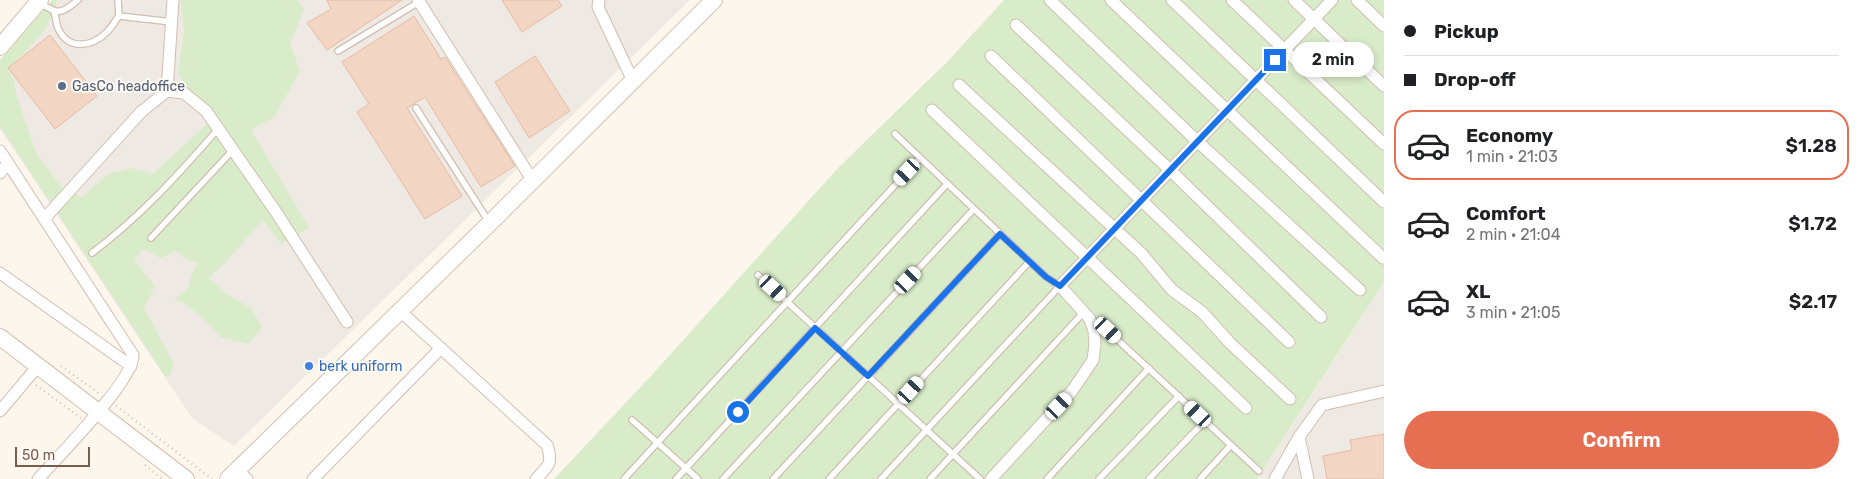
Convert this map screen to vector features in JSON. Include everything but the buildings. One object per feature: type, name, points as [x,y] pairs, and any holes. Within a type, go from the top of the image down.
[{"type":"street","points":[[167,91],[173,0]]},
{"type":"street","points":[[599,0],[598,7],[633,81]]},
{"type":"street","points":[[237,476],[400,311],[714,0]]},
{"type":"street","points":[[1050,0],[1197,141],[1360,290]]},
{"type":"street","points":[[1111,0],[1384,258]]},
{"type":"street","points":[[1172,0],[1384,202]]},
{"type":"street","points":[[1232,0],[1384,144]]},
{"type":"street","points":[[1294,0],[1384,86]]},
{"type":"street","points":[[991,479],[1072,391],[1093,360],[1094,331],[1086,316],[1060,286],[1332,0]]},
{"type":"street","points":[[1357,0],[1384,26]]},
{"type":"street","points":[[0,47],[39,1]]},
{"type":"street","points":[[419,1],[533,181]]},
{"type":"street","points":[[1016,25],[1170,170],[1321,317]]},
{"type":"street","points":[[991,56],[1289,342]]},
{"type":"street","points":[[959,85],[1141,253],[1172,290],[1202,312],[1230,343],[1290,399]]},
{"type":"street","points":[[45,218],[141,112],[167,91],[184,93],[206,111],[276,212],[347,322]]},
{"type":"street","points":[[932,110],[1246,408]]},
{"type":"street","points":[[0,151],[130,349],[133,359],[132,366],[93,417],[38,479]]},
{"type":"street","points":[[0,173],[8,163]]},
{"type":"street","points":[[0,273],[132,366]]},
{"type":"street","points":[[400,311],[547,445],[551,457],[550,464],[536,479]]},
{"type":"street","points":[[0,337],[38,366],[93,417],[186,479]]},
{"type":"street","points":[[313,479],[441,348]]},
{"type":"street","points":[[0,411],[38,366]]},
{"type":"street","points":[[1275,479],[1322,405],[1384,391]]},
{"type":"street","points":[[1300,437],[1308,479]]},
{"type":"lane","points":[[39,1],[54,12],[63,12],[78,0]]},
{"type":"lane","points":[[54,12],[59,29],[68,40],[80,45],[93,43],[108,31],[119,16],[118,0]]},
{"type":"lane","points":[[338,51],[419,1]]},
{"type":"lane","points":[[119,16],[172,22]]},
{"type":"lane","points":[[416,108],[490,223]]},
{"type":"lane","points":[[92,253],[135,218],[174,179],[218,129]]},
{"type":"lane","points":[[881,479],[1060,286],[1029,262],[895,134]]},
{"type":"lane","points":[[151,238],[233,150]]},
{"type":"lane","points":[[624,479],[920,158]]},
{"type":"lane","points":[[676,479],[947,184]]},
{"type":"lane","points":[[722,479],[974,209]]},
{"type":"lane","points":[[773,479],[1000,234]]},
{"type":"lane","points":[[829,479],[1029,262]]},
{"type":"lane","points":[[758,275],[980,479]]},
{"type":"lane","points":[[930,479],[1086,316],[1108,330],[1259,471]]},
{"type":"lane","points":[[1047,479],[1149,368]]},
{"type":"lane","points":[[1099,479],[1178,396]]},
{"type":"lane","points":[[632,420],[698,479]]},
{"type":"lane","points":[[1149,479],[1205,421]]},
{"type":"lane","points":[[1200,479],[1231,445]]},
{"type":"path","points":[[36,385],[93,417]]},
{"type":"path","points":[[141,462],[162,479]]},
{"type":"shaded area","points":[[53,0],[690,0],[234,446],[192,418],[0,129],[0,63]]},
{"type":"shaded area","points":[[1384,282],[1384,479],[1257,479],[1342,348]]},
{"type":"green space","points":[[52,0],[57,0],[47,26],[40,36],[7,70],[14,80],[16,94],[36,153],[61,187],[82,197],[108,174],[131,168],[153,174],[209,122],[178,73],[184,31],[181,0],[297,0],[304,9],[290,44],[300,71],[274,117],[251,130],[309,228],[281,244],[263,220],[224,264],[208,278],[224,292],[252,309],[262,328],[248,344],[221,337],[202,317],[181,301],[174,300],[187,289],[195,267],[199,263],[187,259],[176,251],[160,258],[144,249],[134,260],[155,286],[144,308],[174,364],[170,376],[165,376],[0,126],[0,60]]},
{"type":"green space","points":[[1004,0],[1384,0],[1384,282],[1257,479],[554,479],[650,377],[837,169],[948,61]]},
{"type":"place","name":"GasCo headoffice","points":[[62,86]]},
{"type":"place","name":"berk uniform","points":[[309,366]]},
{"type":"route","points":[[738,412],[815,328],[868,376],[1000,234],[1046,277],[1060,286],[1275,60]]}]
